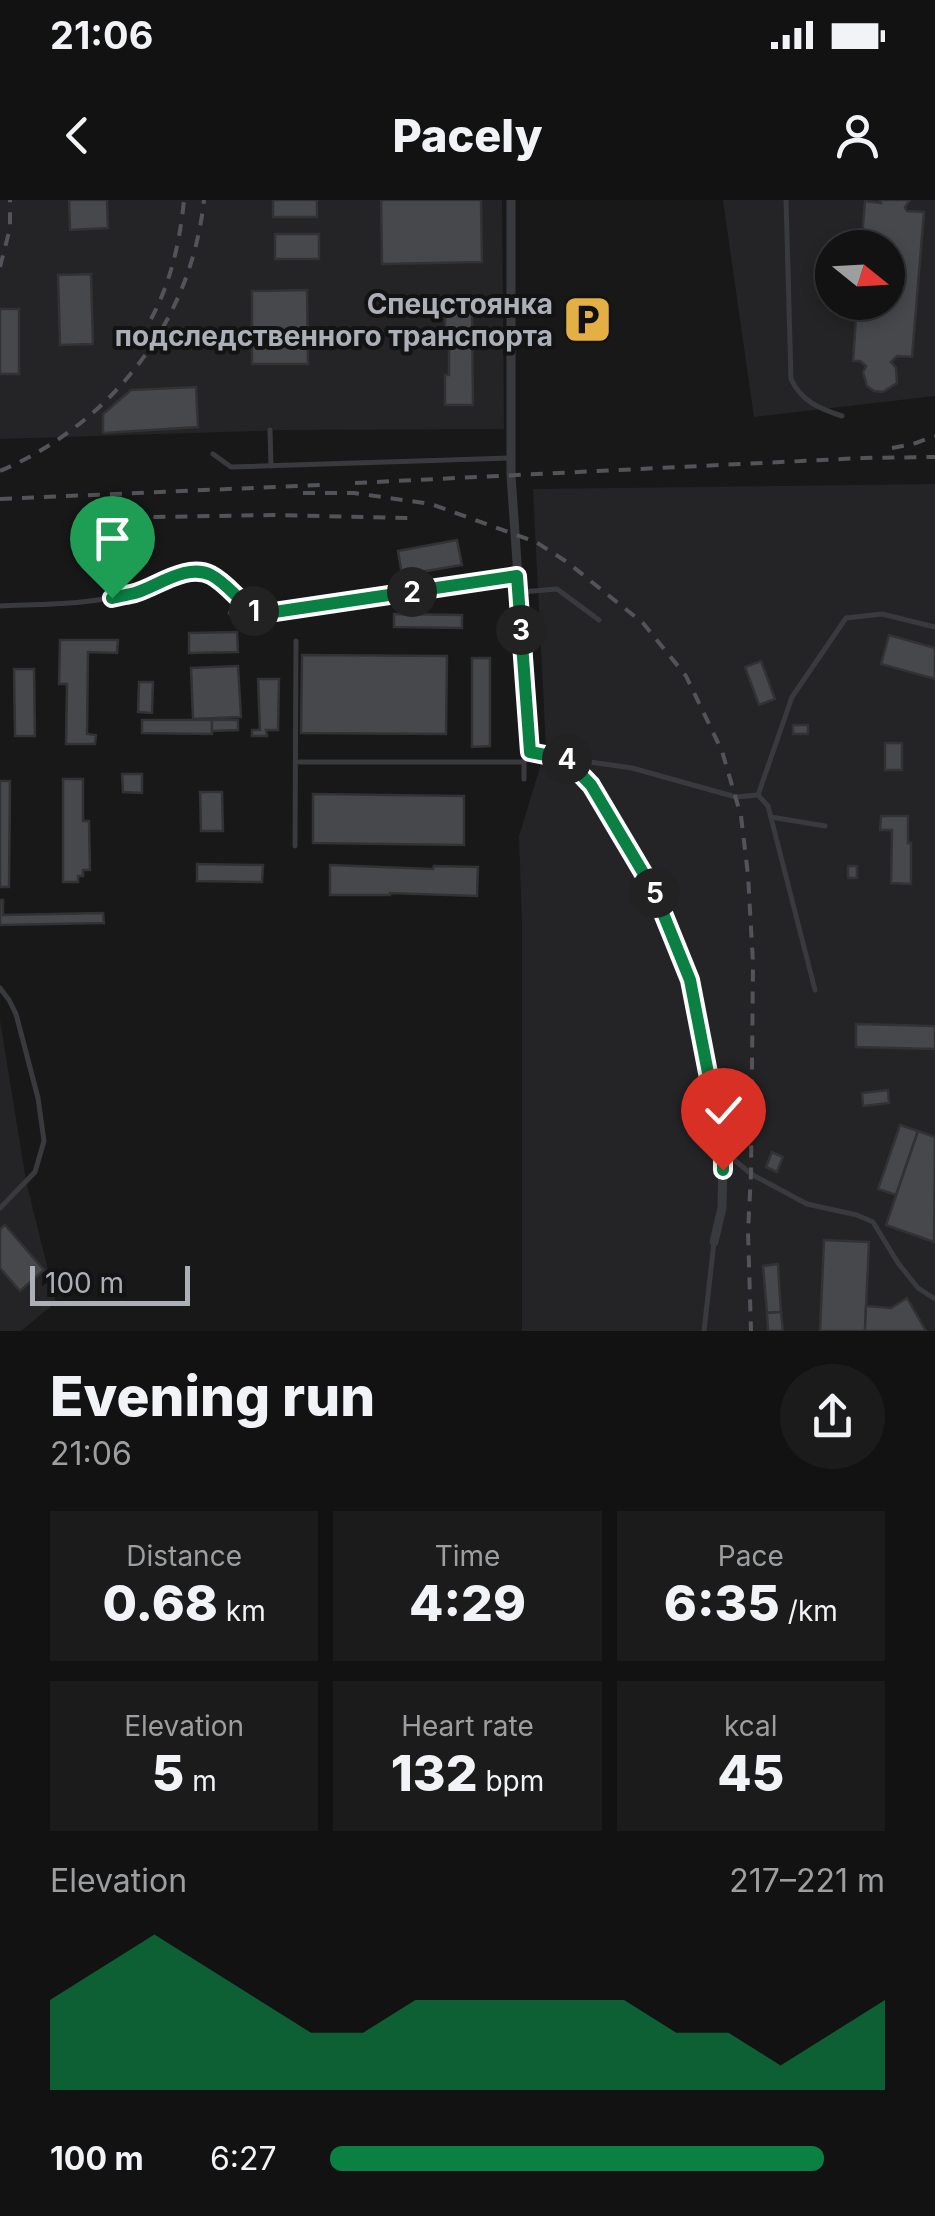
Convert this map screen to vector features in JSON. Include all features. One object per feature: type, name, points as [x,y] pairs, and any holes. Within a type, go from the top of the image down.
[{"type":"street","points":[[511,200],[511,543],[517,576],[527,757],[566,759],[591,785],[654,891],[676,940],[690,980],[723,1150],[722,1208],[714,1242]]},
{"type":"lane","points":[[786,200],[791,379],[808,402],[842,416]]},
{"type":"lane","points":[[270,430],[271,466]]},
{"type":"lane","points":[[214,454],[231,468],[510,458]]},
{"type":"lane","points":[[0,606],[112,598],[199,571],[218,580],[251,610],[261,614],[517,576]]},
{"type":"lane","points":[[518,592],[557,589],[599,620]]},
{"type":"lane","points":[[230,613],[241,600]]},
{"type":"lane","points":[[758,795],[792,697],[846,618],[882,614],[935,627]]},
{"type":"lane","points":[[295,846],[296,641]]},
{"type":"lane","points":[[296,762],[527,757],[524,778]]},
{"type":"lane","points":[[566,759],[632,768],[736,797],[758,795]]},
{"type":"lane","points":[[758,795],[768,806],[815,990]]},
{"type":"lane","points":[[770,816],[825,826]]},
{"type":"lane","points":[[0,988],[16,1014],[38,1098],[44,1141],[35,1172],[0,1208]]},
{"type":"lane","points":[[723,1150],[751,1174],[806,1204],[873,1222],[908,1276],[935,1300]]},
{"type":"lane","points":[[704,1331],[714,1242]]},
{"type":"shaded area","points":[[0,200],[502,200],[504,429],[284,430],[0,439]]},
{"type":"shaded area","points":[[723,200],[935,200],[935,396],[754,417]]},
{"type":"shaded area","points":[[935,484],[935,1331],[522,1331],[519,836],[546,748],[533,489]]},
{"type":"shaded area","points":[[0,1020],[26,1181],[56,1302],[21,1331],[0,1331]]},
{"type":"building","points":[[69,200],[107,200],[108,228],[70,230]]},
{"type":"building","points":[[273,200],[317,200],[317,217],[273,217]]},
{"type":"building","points":[[381,200],[481,200],[482,262],[382,264]]},
{"type":"building","points":[[880,200],[910,200],[907,211],[924,212],[912,357],[897,356],[891,362],[896,368],[897,383],[883,392],[867,386],[863,372],[866,366],[853,361],[856,320],[905,320],[905,230],[863,230],[865,201],[881,203]]},
{"type":"building","points":[[275,234],[319,234],[319,259],[275,259]]},
{"type":"building","points":[[91,274],[93,344],[60,345],[58,275]]},
{"type":"building","points":[[307,290],[308,364],[252,364],[252,291]]},
{"type":"building","points":[[445,301],[472,301],[473,405],[445,405],[449,328],[445,328]]},
{"type":"building","points":[[0,309],[19,309],[19,374],[0,374]]},
{"type":"building","points":[[196,387],[198,427],[103,433],[103,414],[131,390]]},
{"type":"building","points":[[457,540],[462,565],[402,575],[398,551]]},
{"type":"building","points":[[394,614],[462,615],[462,628],[394,627]]},
{"type":"building","points":[[237,632],[238,652],[189,653],[189,633]]},
{"type":"building","points":[[889,635],[935,648],[935,679],[881,664]]},
{"type":"building","points":[[60,640],[118,640],[117,653],[88,652],[87,734],[96,735],[95,744],[66,744],[67,684],[59,684]]},
{"type":"building","points":[[302,655],[447,656],[446,734],[301,733]]},
{"type":"building","points":[[472,658],[490,658],[490,746],[472,747]]},
{"type":"building","points":[[761,661],[775,699],[759,705],[745,667]]},
{"type":"building","points":[[238,666],[241,717],[193,719],[191,668]]},
{"type":"building","points":[[14,669],[34,669],[35,736],[15,736]]},
{"type":"building","points":[[258,679],[279,679],[278,730],[266,730],[267,736],[252,736],[252,730],[260,730]]},
{"type":"building","points":[[139,682],[153,682],[152,713],[138,712]]},
{"type":"building","points":[[142,720],[212,720],[212,734],[142,733]]},
{"type":"building","points":[[212,720],[238,720],[238,730],[212,731]]},
{"type":"building","points":[[793,725],[808,725],[808,734],[793,734]]},
{"type":"building","points":[[885,743],[902,743],[902,770],[885,770]]},
{"type":"building","points":[[122,774],[142,774],[142,793],[123,792]]},
{"type":"building","points":[[63,779],[83,779],[83,821],[89,821],[90,870],[83,870],[78,882],[63,882]]},
{"type":"building","points":[[0,781],[10,781],[9,887],[0,887]]},
{"type":"building","points":[[200,792],[222,792],[223,831],[201,831]]},
{"type":"building","points":[[313,794],[464,796],[464,845],[313,843]]},
{"type":"building","points":[[881,816],[908,816],[911,884],[891,883],[892,830],[880,830]]},
{"type":"building","points":[[197,864],[263,865],[262,882],[197,881]]},
{"type":"building","points":[[330,865],[478,867],[477,896],[330,895]]},
{"type":"building","points":[[848,866],[857,866],[857,878],[848,878]]},
{"type":"building","points":[[0,900],[3,915],[103,913],[104,923],[0,925]]},
{"type":"building","points":[[856,1024],[935,1026],[935,1049],[856,1047]]},
{"type":"building","points":[[888,1090],[889,1103],[863,1106],[862,1093]]},
{"type":"building","points":[[900,1125],[918,1131],[896,1195],[878,1189]]},
{"type":"building","points":[[918,1131],[935,1137],[934,1242],[886,1225]]},
{"type":"building","points":[[772,1152],[783,1157],[777,1172],[766,1167]]},
{"type":"building","points":[[5,1225],[44,1270],[20,1291],[0,1268],[0,1229]]},
{"type":"building","points":[[824,1240],[869,1242],[865,1331],[820,1331]]},
{"type":"building","points":[[778,1264],[781,1312],[767,1313],[763,1266]]},
{"type":"building","points":[[907,1298],[926,1331],[865,1331],[866,1306],[891,1308]]},
{"type":"building","points":[[781,1312],[783,1331],[768,1331],[767,1313]]},
{"type":"railway","points":[[0,267],[10,228],[10,200]]},
{"type":"railway","points":[[151,319],[174,261],[184,200]]},
{"type":"railway","points":[[0,471],[77,426],[139,363],[163,327],[182,287],[196,245],[204,200]]},
{"type":"railway","points":[[892,448],[935,436]]},
{"type":"railway","points":[[355,483],[935,457]]},
{"type":"railway","points":[[0,499],[320,485]]},
{"type":"railway","points":[[303,493],[354,493],[431,504],[536,542],[643,623],[686,676],[722,751],[741,816],[748,875],[753,963],[748,1232],[751,1331]]},
{"type":"railway","points":[[88,508],[155,517],[411,518]]},
{"type":"place","name":"Спецстоянка подследственного транспорта","points":[[588,320]]},
{"type":"route","points":[[112,598],[199,571],[210,574],[251,610],[261,614],[517,576],[530,752],[566,759],[591,785],[654,891],[690,980],[723,1150],[723,1170]]}]
